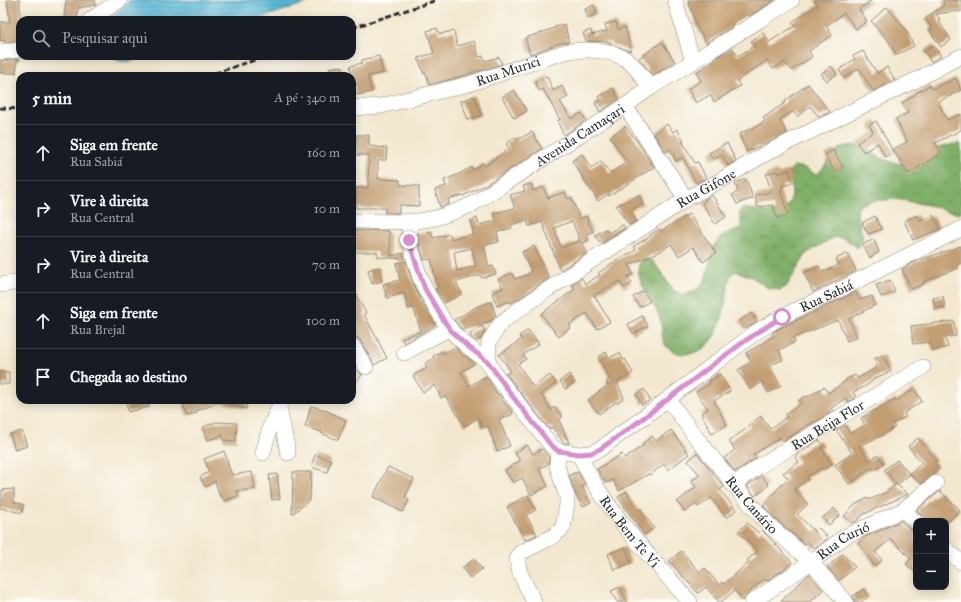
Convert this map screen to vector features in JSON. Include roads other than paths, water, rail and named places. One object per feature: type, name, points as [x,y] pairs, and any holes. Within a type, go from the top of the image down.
[{"type":"street","points":[[96,16],[120,0]]},
{"type":"street","points":[[675,0],[693,62]]},
{"type":"street","name":"Avenida Camaçari","points":[[356,221],[410,221],[431,219],[471,205],[625,106],[650,88],[792,0]]},
{"type":"street","name":"Rua Murici","points":[[356,108],[381,106],[469,84],[564,52],[580,49],[611,53],[627,60],[636,69],[650,88]]},
{"type":"street","points":[[0,52],[16,50]]},
{"type":"street","name":"Rua Gifone","points":[[488,362],[490,342],[500,324],[547,290],[686,199],[721,180],[770,150],[906,85],[961,56]]},
{"type":"street","points":[[625,106],[686,199]]},
{"type":"street","points":[[410,221],[409,240],[419,275],[425,289],[450,328],[466,345],[488,362],[550,444],[558,451],[579,454]]},
{"type":"street","name":"Rua Sabiá","points":[[579,454],[591,453],[600,449],[750,336],[782,317],[961,229]]},
{"type":"street","points":[[0,285],[16,283]]},
{"type":"street","points":[[404,353],[450,328]]},
{"type":"street","points":[[356,351],[366,367]]},
{"type":"street","name":"Rua Beija Flor","points":[[733,485],[758,467],[923,367]]},
{"type":"street","name":"Rua Canário","points":[[668,399],[733,485],[769,525],[811,562],[846,602]]},
{"type":"street","points":[[263,453],[270,427],[279,404]]},
{"type":"street","points":[[279,404],[288,453]]},
{"type":"street","points":[[534,602],[520,573],[517,558],[520,553],[552,537],[563,528],[568,504],[557,466],[558,451]]},
{"type":"street","name":"Rua Bem Te Vi","points":[[579,454],[585,467],[611,508],[643,549],[690,602]]},
{"type":"street","name":"Rua Curió","points":[[752,602],[846,536],[903,510],[936,483]]},
{"type":"street","points":[[903,510],[913,519]]},
{"type":"street","points":[[949,552],[961,562]]},
{"type":"water","points":[[130,0],[316,0],[267,16],[113,16]]},
{"type":"water","points":[[117,60],[132,60],[128,61]]},
{"type":"railway","points":[[356,27],[437,0]]},
{"type":"railway","points":[[218,72],[255,60]]},
{"type":"railway","points":[[0,108],[16,109]]}]
